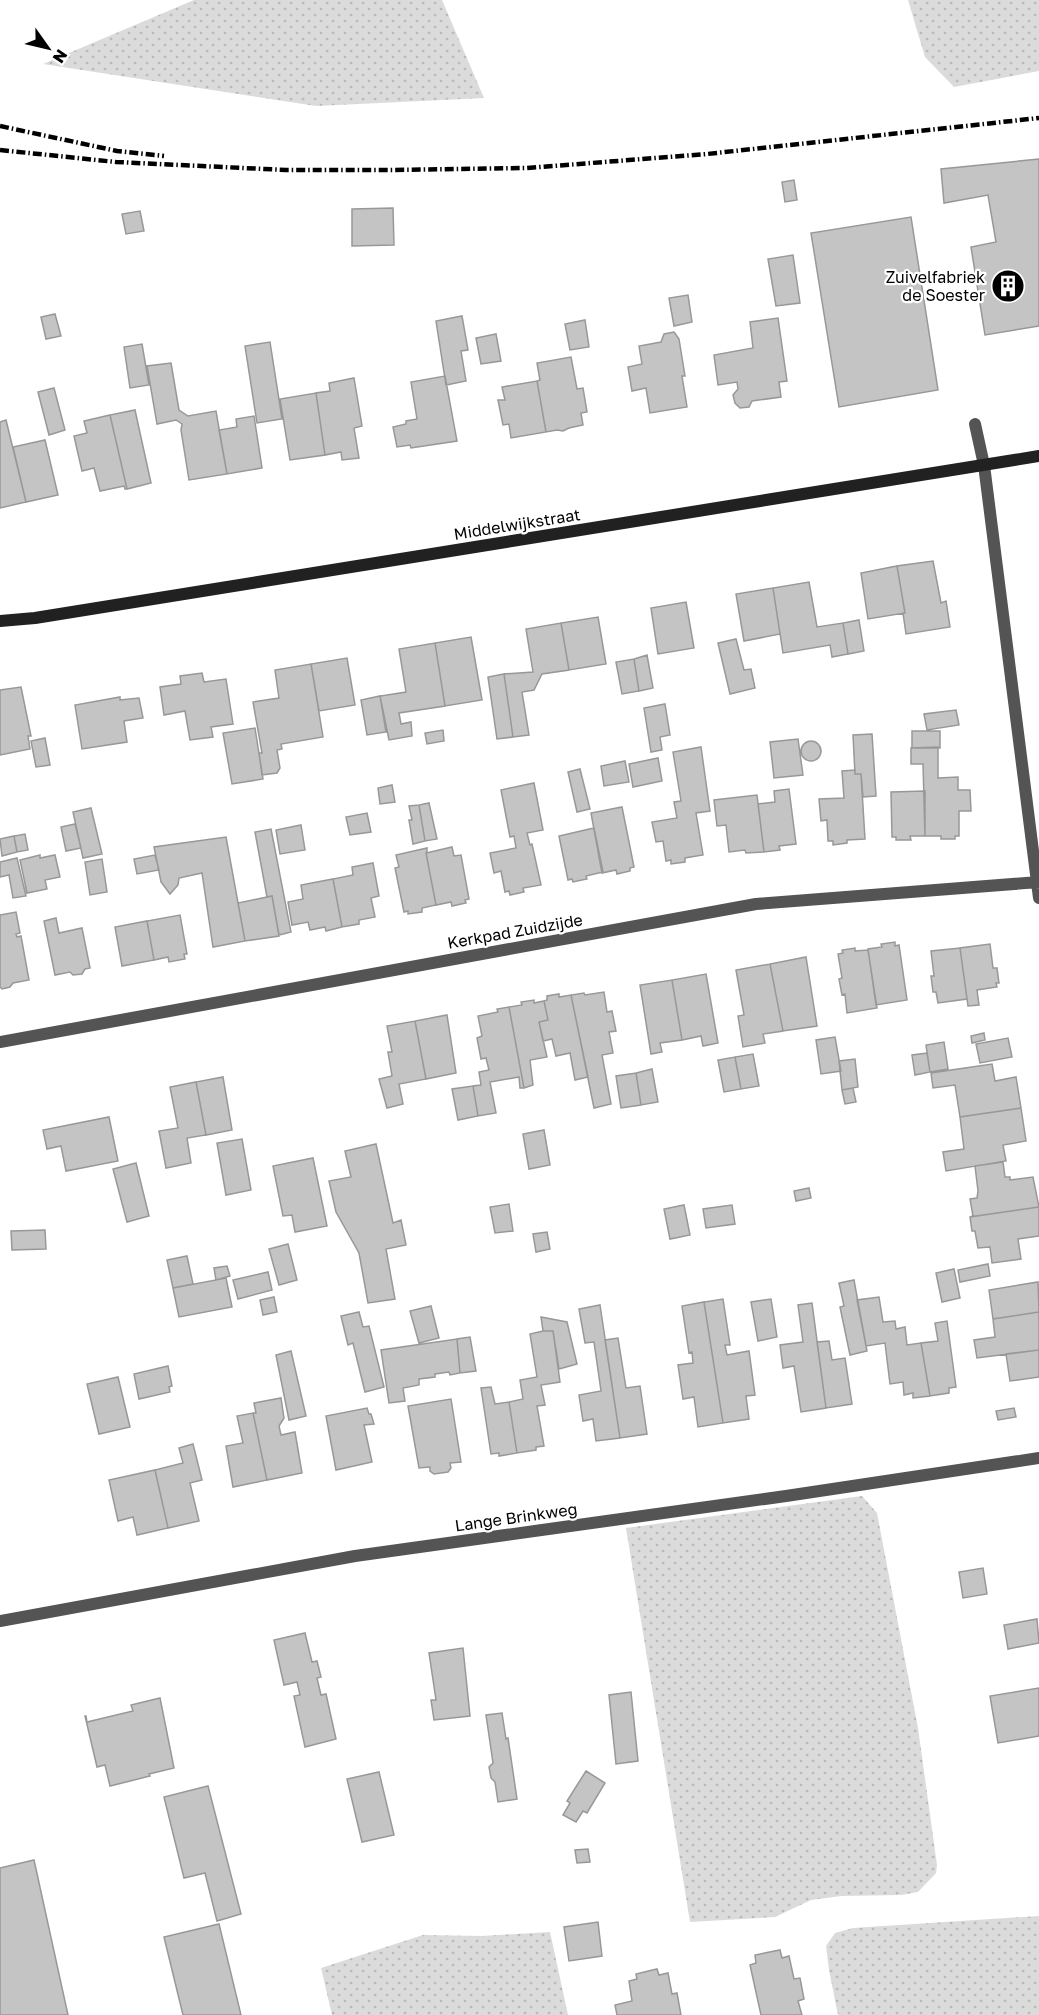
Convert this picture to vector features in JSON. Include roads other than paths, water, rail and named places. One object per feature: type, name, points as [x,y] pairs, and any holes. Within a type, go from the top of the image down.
[{"type":"main road","name":"Middelwijkstraat","points":[[0,621],[47,616],[1039,456]]},
{"type":"street","points":[[975,424],[984,465],[1039,898]]},
{"type":"street","name":"Kerkpad Zuidzijde","points":[[0,1042],[756,904],[1038,882]]},
{"type":"street","name":"Lange Brinkweg","points":[[0,1621],[355,1556],[1039,1458]]},
{"type":"railway","points":[[0,150],[116,162],[286,170],[527,168],[707,154],[1039,118]]},
{"type":"railway","points":[[0,126],[117,151],[164,156]]},
{"type":"place","name":"Zuivelfabriek de Soester","points":[[1008,286]]}]
